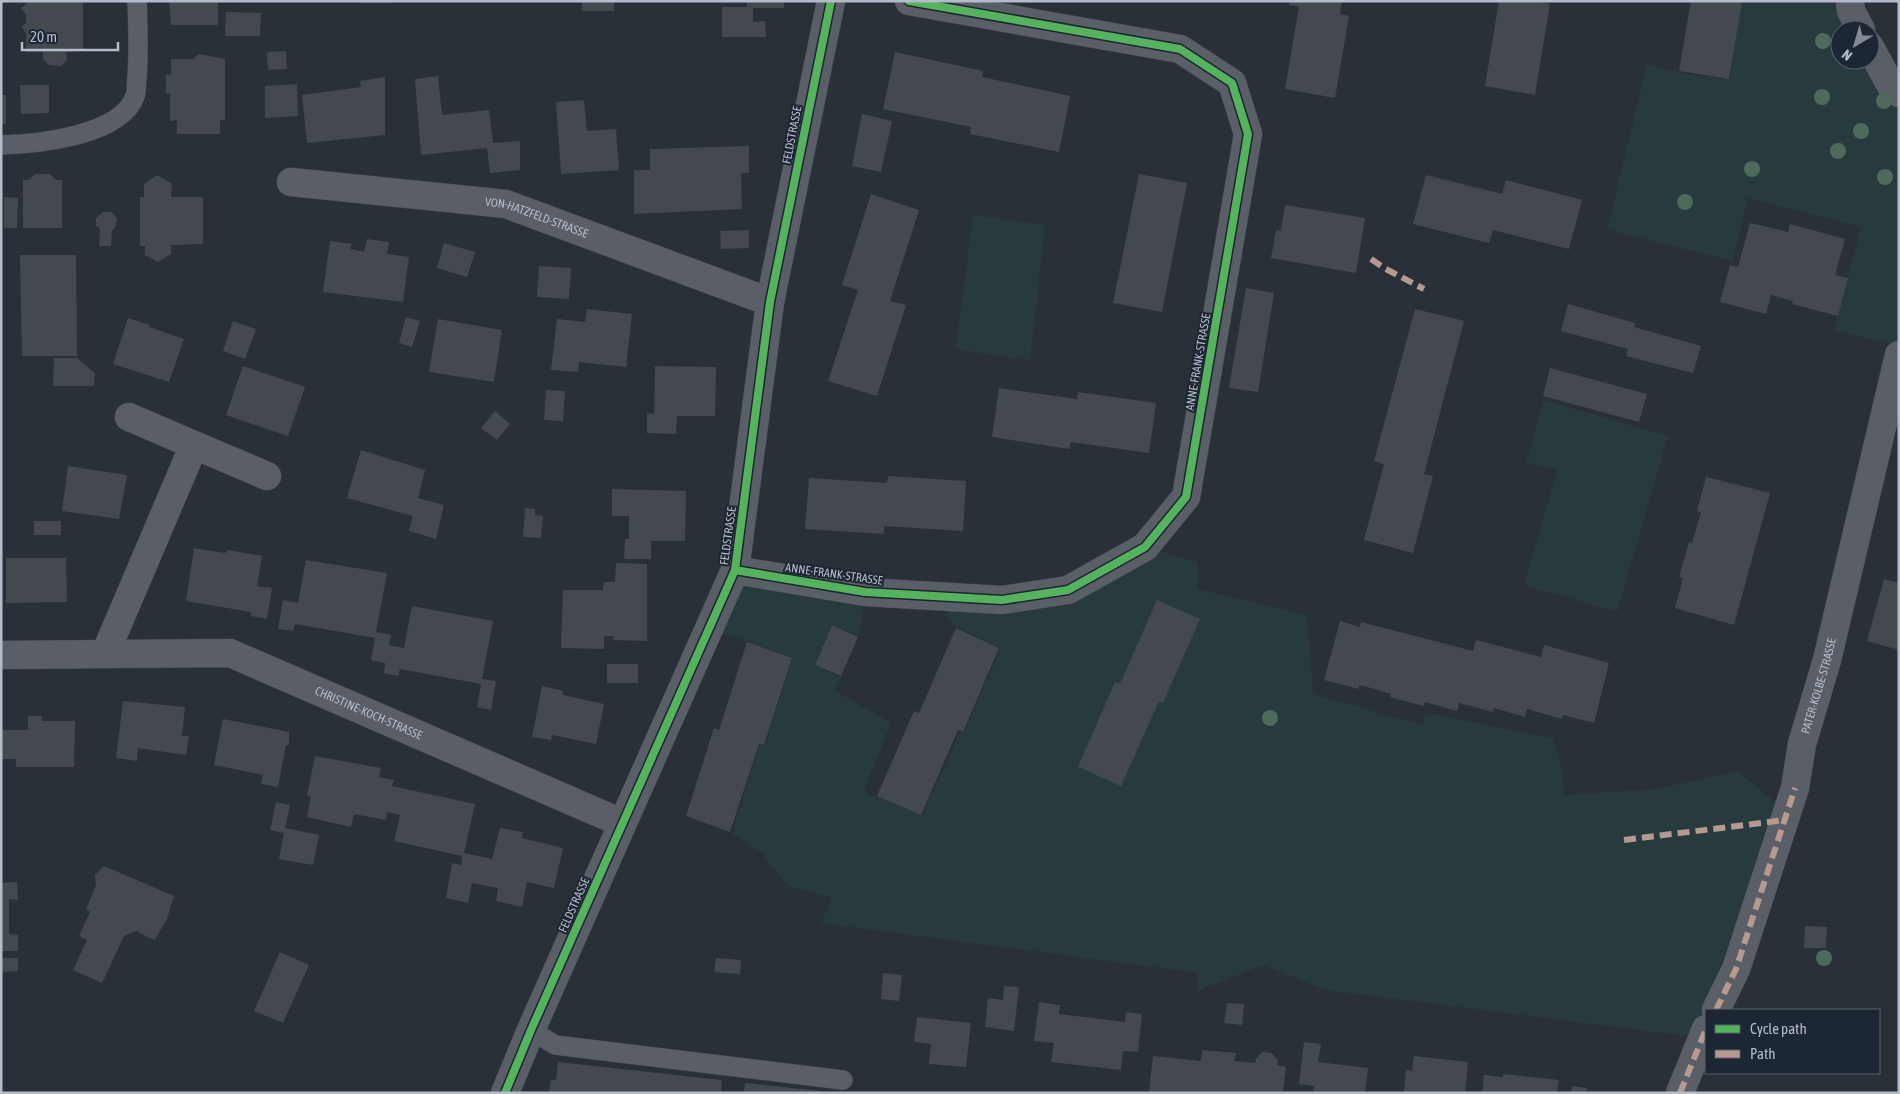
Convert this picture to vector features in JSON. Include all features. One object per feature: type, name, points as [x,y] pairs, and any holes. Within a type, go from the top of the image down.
[{"type":"street","name":"FELDSTRASSE","points":[[505,1093],[531,1030],[735,570],[770,302],[831,1]]},
{"type":"street","name":"ANNE-FRANK-STRASSE","points":[[735,570],[866,592],[1002,600],[1068,590],[1145,547],[1186,497],[1248,134],[1232,83],[1180,49],[909,1]]},
{"type":"street","points":[[1850,1],[1851,12],[1855,20]]},
{"type":"street","points":[[1880,66],[1891,86],[1899,93]]},
{"type":"street","name":"VON-HATZFELD-STRASSE","points":[[291,182],[506,204],[770,302]]},
{"type":"street","name":"PATER-KOLBE-STRASSE","points":[[1716,1009],[1736,969],[1796,788],[1802,744],[1829,653],[1899,354]]},
{"type":"street","points":[[129,417],[267,476]]},
{"type":"street","points":[[105,654],[194,445]]},
{"type":"street","name":"CHRISTINE-KOCH-STRASSE","points":[[1,655],[230,653],[622,824]]},
{"type":"street","points":[[1680,1093],[1693,1056],[1705,1031]]},
{"type":"lane","points":[[1,145],[71,137],[110,122],[125,111],[135,96],[139,52],[137,1]]},
{"type":"lane","points":[[531,1030],[554,1045],[843,1080]]},
{"type":"green space","points":[[1741,1],[1850,1],[1857,20],[1830,20],[1830,70],[1879,70],[1899,91],[1899,347],[1834,330],[1861,227],[1748,198],[1733,261],[1607,230],[1647,64],[1681,73],[1730,80]]},
{"type":"green space","points":[[973,215],[1045,225],[1030,361],[956,349]]},
{"type":"green space","points":[[1544,400],[1668,436],[1617,612],[1524,585],[1557,471],[1526,462]]},
{"type":"green space","points":[[1145,547],[1197,562],[1197,589],[1307,615],[1313,694],[1423,725],[1425,712],[1553,739],[1562,769],[1564,795],[1656,789],[1738,771],[1780,806],[1694,1037],[1325,990],[1263,965],[1197,991],[1198,973],[821,923],[832,898],[788,886],[760,851],[732,833],[760,745],[765,746],[793,657],[709,629],[735,570],[865,592],[859,636],[832,624],[814,665],[841,677],[834,690],[891,723],[864,791],[922,815],[960,732],[964,732],[1001,648],[957,627],[946,615],[954,597],[1002,600]]},
{"type":"building","points":[[26,1],[83,1],[83,51],[66,52],[67,60],[61,66],[49,65],[43,59],[43,52],[26,52],[26,34],[22,26],[26,23],[26,15],[21,8],[26,4]]},
{"type":"building","points":[[169,1],[218,1],[218,25],[171,25]]},
{"type":"building","points":[[361,1],[391,1],[392,3],[361,3]]},
{"type":"building","points":[[582,1],[614,1],[614,11],[582,11]]},
{"type":"building","points":[[747,1],[784,1],[784,8],[753,8],[753,22],[765,21],[766,37],[722,37],[722,7],[747,7]]},
{"type":"building","points":[[1290,1],[1342,1],[1340,14],[1349,16],[1335,98],[1285,89],[1299,7],[1289,5]]},
{"type":"building","points":[[1499,1],[1534,1],[1550,4],[1535,95],[1485,86]]},
{"type":"building","points":[[1691,1],[1742,2],[1729,79],[1679,71]]},
{"type":"building","points":[[226,12],[261,13],[260,36],[225,36]]},
{"type":"building","points":[[286,51],[287,69],[268,70],[267,52]]},
{"type":"building","points":[[895,52],[983,71],[982,77],[1070,96],[1059,152],[970,134],[971,127],[883,109]]},
{"type":"building","points":[[199,54],[225,59],[225,120],[220,120],[220,134],[177,134],[177,120],[170,121],[170,93],[166,93],[166,75],[171,75],[171,59],[193,59]]},
{"type":"building","points":[[438,76],[442,115],[489,110],[493,143],[520,141],[520,170],[490,173],[487,148],[421,155],[415,79]]},
{"type":"building","points":[[385,77],[385,135],[307,143],[302,95],[361,87],[360,81]]},
{"type":"building","points":[[297,84],[298,116],[265,118],[265,86]]},
{"type":"building","points":[[20,85],[49,85],[49,113],[21,114]]},
{"type":"building","points":[[1,95],[6,95],[6,124],[1,124]]},
{"type":"building","points":[[584,100],[587,131],[616,129],[619,170],[561,174],[556,102]]},
{"type":"building","points":[[862,114],[892,121],[881,172],[852,166]]},
{"type":"building","points":[[749,146],[749,173],[741,173],[742,209],[634,214],[634,170],[650,170],[650,149]]},
{"type":"building","points":[[35,174],[50,174],[56,180],[62,180],[62,228],[23,228],[23,180],[29,180]]},
{"type":"building","points":[[1139,174],[1187,183],[1162,312],[1113,303]]},
{"type":"building","points":[[157,175],[172,184],[171,197],[203,197],[203,244],[171,245],[171,254],[158,262],[145,255],[145,246],[140,246],[140,197],[144,197],[144,184]]},
{"type":"building","points":[[1426,175],[1502,194],[1506,180],[1582,200],[1569,249],[1493,230],[1489,243],[1413,224]]},
{"type":"building","points":[[871,194],[919,210],[890,301],[906,305],[877,396],[828,381],[858,290],[842,285]]},
{"type":"building","points":[[4,197],[18,198],[17,228],[4,228]]},
{"type":"building","points":[[1285,205],[1365,218],[1356,273],[1271,258],[1276,230],[1281,231]]},
{"type":"building","points":[[103,212],[111,212],[117,218],[116,226],[112,231],[111,246],[99,246],[100,229],[96,226],[96,218]]},
{"type":"building","points":[[1750,223],[1788,232],[1790,224],[1845,239],[1835,275],[1848,278],[1838,316],[1792,304],[1793,301],[1771,295],[1766,314],[1720,302],[1730,265],[1738,267]]},
{"type":"building","points":[[749,230],[749,248],[721,249],[720,231]]},
{"type":"building","points":[[367,239],[389,242],[387,254],[409,257],[403,302],[323,292],[330,241],[352,244],[350,249],[364,252]]},
{"type":"building","points":[[444,243],[475,252],[467,277],[437,268]]},
{"type":"building","points":[[20,255],[76,255],[77,356],[22,356]]},
{"type":"building","points":[[539,266],[571,268],[569,299],[537,297]]},
{"type":"building","points":[[1246,288],[1274,293],[1258,392],[1229,388]]},
{"type":"building","points":[[1568,304],[1635,323],[1634,327],[1701,346],[1693,373],[1626,356],[1628,349],[1561,331]]},
{"type":"building","points":[[587,309],[632,314],[626,367],[579,362],[578,372],[551,370],[557,319],[585,322]]},
{"type":"building","points":[[1415,309],[1464,321],[1424,474],[1433,476],[1413,553],[1364,540],[1384,464],[1374,461]]},
{"type":"building","points":[[406,317],[420,321],[412,347],[399,343]]},
{"type":"building","points":[[128,318],[184,339],[169,382],[113,364]]},
{"type":"building","points":[[438,319],[502,330],[494,382],[429,372]]},
{"type":"building","points":[[233,321],[256,329],[245,359],[223,351]]},
{"type":"building","points":[[54,358],[77,358],[95,373],[94,386],[53,386]]},
{"type":"building","points":[[243,366],[305,387],[288,436],[226,415]]},
{"type":"building","points":[[655,366],[716,367],[715,416],[677,416],[676,434],[647,433],[647,413],[654,414]]},
{"type":"building","points":[[1550,368],[1647,394],[1639,422],[1543,396]]},
{"type":"building","points":[[999,388],[1077,399],[1078,392],[1156,403],[1149,453],[1071,442],[1069,449],[992,437]]},
{"type":"building","points":[[546,390],[565,391],[563,421],[544,420]]},
{"type":"building","points":[[495,411],[510,424],[497,440],[481,428]]},
{"type":"building","points":[[361,450],[425,470],[418,498],[444,505],[436,539],[409,531],[413,516],[347,498]]},
{"type":"building","points":[[68,466],[127,475],[119,519],[62,511]]},
{"type":"building","points":[[888,476],[966,481],[963,531],[884,526],[884,534],[805,529],[809,478],[887,483]]},
{"type":"building","points":[[1706,477],[1770,493],[1734,625],[1675,608],[1683,578],[1679,577],[1689,542],[1692,543],[1701,512],[1697,511]]},
{"type":"building","points":[[612,489],[686,491],[685,541],[651,541],[651,559],[624,559],[625,539],[629,539],[629,516],[612,516]]},
{"type":"building","points":[[525,508],[535,509],[535,515],[543,516],[541,538],[523,537]]},
{"type":"building","points":[[34,521],[61,521],[61,535],[34,535]]},
{"type":"building","points":[[194,548],[225,553],[228,550],[262,556],[257,586],[272,588],[267,619],[251,616],[251,612],[186,601]]},
{"type":"building","points":[[66,556],[67,602],[6,603],[6,558],[65,558]]},
{"type":"building","points":[[306,560],[387,573],[376,632],[391,635],[389,645],[404,648],[412,606],[493,621],[482,679],[496,681],[491,710],[477,707],[481,684],[400,669],[398,676],[384,673],[385,663],[371,660],[375,638],[295,624],[293,631],[278,629],[283,600],[298,603]]},
{"type":"building","points":[[616,563],[647,564],[647,641],[613,640],[614,636],[604,636],[604,649],[561,648],[563,590],[603,590],[604,582],[615,582]]},
{"type":"building","points":[[1884,579],[1899,583],[1899,650],[1867,641]]},
{"type":"building","points":[[1157,600],[1200,619],[1163,703],[1159,701],[1121,786],[1078,767],[1115,682],[1120,684]]},
{"type":"building","points":[[1340,621],[1360,627],[1361,622],[1473,651],[1476,640],[1541,657],[1544,645],[1609,663],[1594,723],[1563,715],[1562,719],[1527,709],[1525,717],[1494,708],[1493,712],[1459,703],[1457,711],[1425,702],[1424,706],[1390,697],[1391,694],[1371,688],[1359,685],[1359,689],[1324,680]]},
{"type":"building","points":[[832,625],[858,637],[841,676],[815,665]]},
{"type":"building","points":[[956,628],[999,648],[963,732],[958,730],[921,815],[877,796],[914,711],[919,713]]},
{"type":"building","points":[[747,642],[792,658],[764,745],[759,744],[730,832],[686,816],[714,728],[719,730]]},
{"type":"building","points":[[607,664],[638,664],[638,683],[607,683]]},
{"type":"building","points":[[542,686],[563,691],[563,695],[604,704],[596,744],[552,735],[551,740],[532,737]]},
{"type":"building","points":[[123,701],[185,707],[182,736],[189,736],[186,755],[138,748],[137,761],[116,758]]},
{"type":"building","points":[[28,716],[42,716],[42,721],[75,721],[74,767],[16,767],[16,759],[1,759],[2,730],[28,730]]},
{"type":"building","points":[[223,719],[289,732],[289,745],[286,745],[278,787],[261,784],[263,775],[214,765]]},
{"type":"building","points":[[315,756],[381,768],[379,777],[394,780],[392,786],[475,804],[464,853],[492,859],[500,828],[523,832],[522,838],[563,848],[554,888],[527,882],[522,907],[496,901],[498,888],[472,883],[468,903],[446,898],[452,863],[461,865],[462,856],[394,841],[400,815],[387,812],[386,820],[354,814],[351,827],[307,817],[311,796],[307,796]]},
{"type":"building","points":[[276,802],[290,805],[285,828],[319,835],[313,865],[279,859],[284,833],[270,830]]},
{"type":"building","points":[[104,866],[174,896],[167,919],[154,940],[136,931],[124,936],[102,983],[73,970],[87,940],[79,936],[90,912],[86,909],[96,885],[95,875]]},
{"type":"building","points":[[17,882],[18,900],[9,899],[9,934],[18,935],[18,951],[1,951],[1,883]]},
{"type":"building","points":[[1805,926],[1827,927],[1826,948],[1804,948]]},
{"type":"building","points":[[280,952],[309,965],[283,1023],[254,1011]]},
{"type":"building","points":[[1,958],[18,958],[18,971],[1,972]]},
{"type":"building","points":[[716,958],[741,960],[740,974],[714,972]]},
{"type":"building","points":[[883,973],[902,975],[899,1001],[881,999]]},
{"type":"building","points":[[1004,986],[1019,987],[1014,1031],[985,1027],[988,998],[1003,1000]]},
{"type":"building","points":[[1039,1002],[1060,1005],[1059,1014],[1125,1022],[1126,1012],[1142,1014],[1138,1052],[1123,1051],[1121,1070],[1051,1062],[1054,1043],[1034,1041]]},
{"type":"building","points":[[1227,1003],[1244,1004],[1242,1025],[1224,1023]]},
{"type":"building","points":[[917,1017],[971,1023],[966,1067],[929,1064],[931,1044],[914,1042]]},
{"type":"building","points":[[1304,1042],[1321,1044],[1318,1062],[1368,1068],[1365,1093],[1313,1093],[1314,1086],[1299,1084]]},
{"type":"building","points":[[1202,1050],[1236,1053],[1234,1061],[1255,1063],[1262,1052],[1272,1053],[1278,1061],[1277,1065],[1286,1067],[1283,1093],[1149,1092],[1153,1056],[1201,1061]]},
{"type":"building","points":[[1414,1056],[1468,1062],[1465,1093],[1404,1093],[1406,1070],[1412,1071]]},
{"type":"building","points":[[558,1062],[722,1080],[721,1093],[549,1093],[551,1080],[556,1080]]},
{"type":"building","points":[[1503,1074],[1559,1080],[1557,1093],[1482,1093],[1484,1075],[1503,1077]]},
{"type":"building","points":[[745,1083],[819,1091],[819,1093],[744,1093]]},
{"type":"building","points":[[1572,1086],[1587,1088],[1586,1093],[1571,1093]]},
{"type":"marked path","points":[[1371,259],[1424,289]]},
{"type":"marked path","points":[[1716,1009],[1736,969],[1795,788]]},
{"type":"marked path","points":[[1624,840],[1785,820]]},
{"type":"marked path","points":[[1680,1093],[1705,1031]]},
{"type":"cycle path","points":[[505,1093],[531,1030],[735,570],[770,302],[831,1]]},
{"type":"cycle path","points":[[735,570],[865,592],[1002,600],[1068,590],[1145,547],[1186,497],[1248,134],[1232,83],[1180,49],[909,1]]}]
